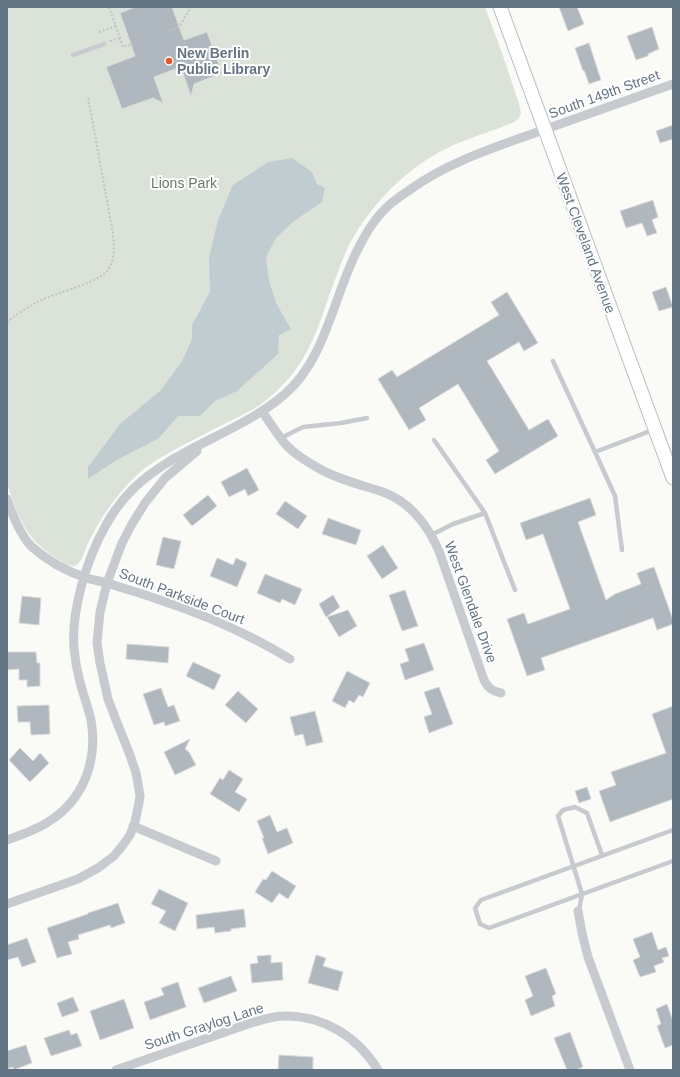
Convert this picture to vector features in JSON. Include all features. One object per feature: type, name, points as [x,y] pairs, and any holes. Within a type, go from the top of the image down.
[{"type":"main road","name":"West Cleveland Avenue","points":[[500,7],[673,478]]},
{"type":"street","name":"South 149th Street","points":[[214,438],[268,408],[287,393],[305,373],[318,350],[357,251],[370,227],[381,213],[395,200],[434,173],[462,160],[673,84]]},
{"type":"street","name":"West Glendale Drive","points":[[262,411],[288,447],[304,459],[321,470],[385,493],[403,504],[421,521],[431,535],[439,551],[484,680],[489,688],[495,692],[501,693]]},
{"type":"street","points":[[7,840],[29,832],[54,818],[66,808],[75,797],[85,779],[90,763],[93,740],[90,718],[76,660],[74,634],[76,611],[84,577],[96,545],[106,525],[131,491],[156,470],[214,438]]},
{"type":"street","points":[[7,904],[78,879],[98,868],[114,856],[126,840],[133,826],[140,795],[136,773],[130,755],[108,699],[100,663],[97,643],[100,612],[107,583],[122,543],[132,524],[165,478],[214,438]]},
{"type":"street","name":"South Parkside Court","points":[[7,499],[13,515],[24,536],[32,546],[52,562],[84,577],[157,599],[216,621],[290,659]]},
{"type":"street","points":[[133,826],[216,861]]},
{"type":"street","points":[[578,911],[588,958],[630,1070]]},
{"type":"street","name":"South Graylog Lane","points":[[116,1070],[251,1023],[285,1016],[308,1018],[342,1032],[363,1048],[378,1070]]},
{"type":"lane","points":[[74,55],[104,44]]},
{"type":"lane","points":[[553,361],[615,496],[622,550]]},
{"type":"lane","points":[[281,438],[303,428],[367,418]]},
{"type":"lane","points":[[595,452],[655,430]]},
{"type":"lane","points":[[434,440],[485,513],[515,590]]},
{"type":"lane","points":[[431,535],[453,524],[485,513]]},
{"type":"lane","points":[[578,911],[582,894],[558,816],[563,810],[575,806],[587,813],[602,856]]},
{"type":"lane","points":[[673,830],[481,900],[475,908],[480,924],[489,928],[673,861]]},
{"type":"path","points":[[109,7],[123,46],[133,44]]},
{"type":"path","points":[[170,31],[179,27],[191,7]]},
{"type":"path","points":[[100,32],[116,26]]},
{"type":"path","points":[[7,322],[26,308],[41,300],[99,278],[107,271],[113,261],[114,246],[112,228],[88,97]]},
{"type":"green space","name":"Lions Park","points":[[7,7],[485,7],[502,53],[521,113],[519,118],[514,122],[463,141],[439,152],[408,173],[381,199],[369,213],[349,245],[312,342],[290,377],[272,396],[247,413],[187,443],[141,471],[122,491],[104,515],[81,560],[73,566],[64,563],[45,550],[29,534],[19,516],[7,483]]},
{"type":"shaded area","points":[[292,158],[312,172],[317,184],[325,188],[322,202],[294,221],[276,238],[266,257],[269,280],[276,303],[291,329],[279,335],[278,354],[237,391],[215,401],[200,416],[178,416],[159,438],[115,461],[88,479],[88,467],[120,424],[161,390],[182,361],[192,339],[192,325],[210,292],[209,258],[218,220],[233,185],[268,162]]},
{"type":"building","name":"New Berlin Public Library","points":[[135,7],[172,7],[184,40],[207,32],[222,73],[194,84],[191,96],[181,67],[154,77],[163,103],[153,98],[122,109],[106,67],[135,56],[120,13]]},
{"type":"building","points":[[559,7],[577,7],[584,24],[568,31]]},
{"type":"building","points":[[652,27],[659,49],[648,54],[648,56],[636,60],[627,36]]},
{"type":"building","points":[[589,43],[601,80],[589,84],[575,48]]},
{"type":"building","points":[[673,125],[673,139],[660,143],[656,131]]},
{"type":"building","points":[[653,200],[658,217],[652,220],[657,233],[647,236],[642,223],[626,228],[620,211]]},
{"type":"building","points":[[666,287],[673,307],[659,311],[652,292]]},
{"type":"building","points":[[507,292],[538,343],[524,351],[519,342],[487,361],[529,430],[548,419],[558,436],[495,474],[486,460],[499,451],[458,384],[419,408],[426,420],[409,430],[378,379],[392,370],[397,377],[499,315],[491,302]]},
{"type":"building","points":[[247,468],[259,490],[248,496],[245,489],[229,497],[221,482]]},
{"type":"building","points":[[208,495],[217,506],[192,526],[183,515]]},
{"type":"building","points":[[590,498],[596,515],[578,522],[606,600],[615,594],[641,584],[637,573],[654,567],[673,620],[673,624],[657,630],[653,618],[541,658],[545,670],[527,676],[507,619],[524,613],[528,624],[570,609],[543,534],[526,540],[520,523]]},
{"type":"building","points":[[285,501],[307,516],[298,529],[276,514]]},
{"type":"building","points":[[328,518],[361,530],[356,545],[322,534]]},
{"type":"building","points":[[163,537],[181,541],[174,569],[156,565]]},
{"type":"building","points":[[383,545],[398,568],[382,579],[367,556]]},
{"type":"building","points":[[217,558],[233,565],[236,558],[247,563],[237,587],[210,576]]},
{"type":"building","points":[[265,574],[302,589],[295,605],[282,599],[280,603],[257,593]]},
{"type":"building","points":[[405,590],[418,626],[402,631],[389,595]]},
{"type":"building","points":[[333,595],[340,607],[326,617],[319,604]]},
{"type":"building","points":[[22,596],[41,598],[39,625],[19,623]]},
{"type":"building","points":[[348,610],[357,626],[339,637],[327,617]]},
{"type":"building","points":[[424,643],[434,670],[405,680],[400,664],[409,661],[405,649]]},
{"type":"building","points":[[127,644],[169,647],[168,663],[126,659]]},
{"type":"building","points":[[7,652],[36,652],[37,663],[40,663],[40,686],[27,687],[27,680],[19,680],[19,669],[7,670]]},
{"type":"building","points":[[193,662],[221,675],[214,690],[186,676]]},
{"type":"building","points":[[347,671],[370,683],[363,697],[359,695],[354,703],[349,700],[345,708],[332,701]]},
{"type":"building","points":[[439,687],[453,724],[429,733],[424,717],[432,714],[424,692]]},
{"type":"building","points":[[161,688],[168,707],[174,705],[180,721],[165,726],[164,722],[154,725],[143,694]]},
{"type":"building","points":[[238,691],[258,709],[246,723],[225,705]]},
{"type":"building","points":[[49,705],[50,734],[31,735],[30,722],[18,722],[17,706]]},
{"type":"building","points":[[673,706],[673,799],[610,822],[599,791],[616,785],[611,772],[666,753],[652,714]]},
{"type":"building","points":[[315,711],[323,742],[306,746],[303,734],[295,736],[290,717]]},
{"type":"building","points":[[190,739],[185,749],[189,752],[196,765],[175,775],[164,752]]},
{"type":"building","points":[[20,748],[33,761],[40,753],[49,763],[30,782],[9,760]]},
{"type":"building","points":[[229,770],[243,779],[235,792],[247,799],[239,812],[210,794],[220,778],[223,780]]},
{"type":"building","points":[[587,787],[591,799],[579,803],[575,791]]},
{"type":"building","points":[[270,815],[277,832],[287,828],[293,843],[268,854],[262,838],[264,838],[257,821]]},
{"type":"building","points":[[272,871],[296,886],[288,899],[279,893],[272,903],[255,892],[263,879],[266,880]]},
{"type":"building","points":[[159,889],[188,903],[175,931],[159,923],[166,911],[151,904]]},
{"type":"building","points":[[118,903],[125,923],[111,928],[110,925],[78,935],[79,939],[68,942],[72,954],[57,958],[47,928]]},
{"type":"building","points":[[244,909],[246,927],[215,933],[214,927],[197,929],[196,915]]},
{"type":"building","points":[[652,932],[658,950],[666,947],[669,956],[662,958],[664,962],[654,966],[656,972],[640,977],[633,960],[640,957],[633,939]]},
{"type":"building","points":[[27,938],[36,962],[22,967],[18,957],[7,960],[7,945]]},
{"type":"building","points":[[271,955],[271,963],[282,962],[283,980],[252,983],[250,964],[258,963],[257,956]]},
{"type":"building","points":[[316,955],[326,958],[323,966],[343,972],[338,991],[308,983]]},
{"type":"building","points":[[546,968],[556,994],[552,996],[555,1006],[531,1016],[525,1000],[533,996],[525,976]]},
{"type":"building","points":[[231,976],[237,991],[204,1003],[198,988]]},
{"type":"building","points":[[178,982],[186,1007],[150,1020],[144,1002],[164,995],[161,988]]},
{"type":"building","points":[[73,997],[79,1011],[62,1017],[57,1003]]},
{"type":"building","points":[[124,999],[134,1028],[100,1040],[90,1011]]},
{"type":"building","points":[[667,1004],[673,1021],[673,1045],[665,1048],[657,1026],[661,1024],[656,1009]]},
{"type":"building","points":[[69,1030],[71,1035],[77,1033],[82,1046],[51,1056],[44,1038]]},
{"type":"building","points":[[570,1032],[583,1067],[575,1070],[567,1070],[554,1038]]},
{"type":"building","points":[[26,1045],[32,1063],[13,1070],[13,1067],[7,1069],[7,1051]]},
{"type":"building","points":[[279,1055],[313,1057],[313,1070],[278,1070]]},
{"type":"place","name":"New Berlin Public Library","points":[[169,61]]}]
